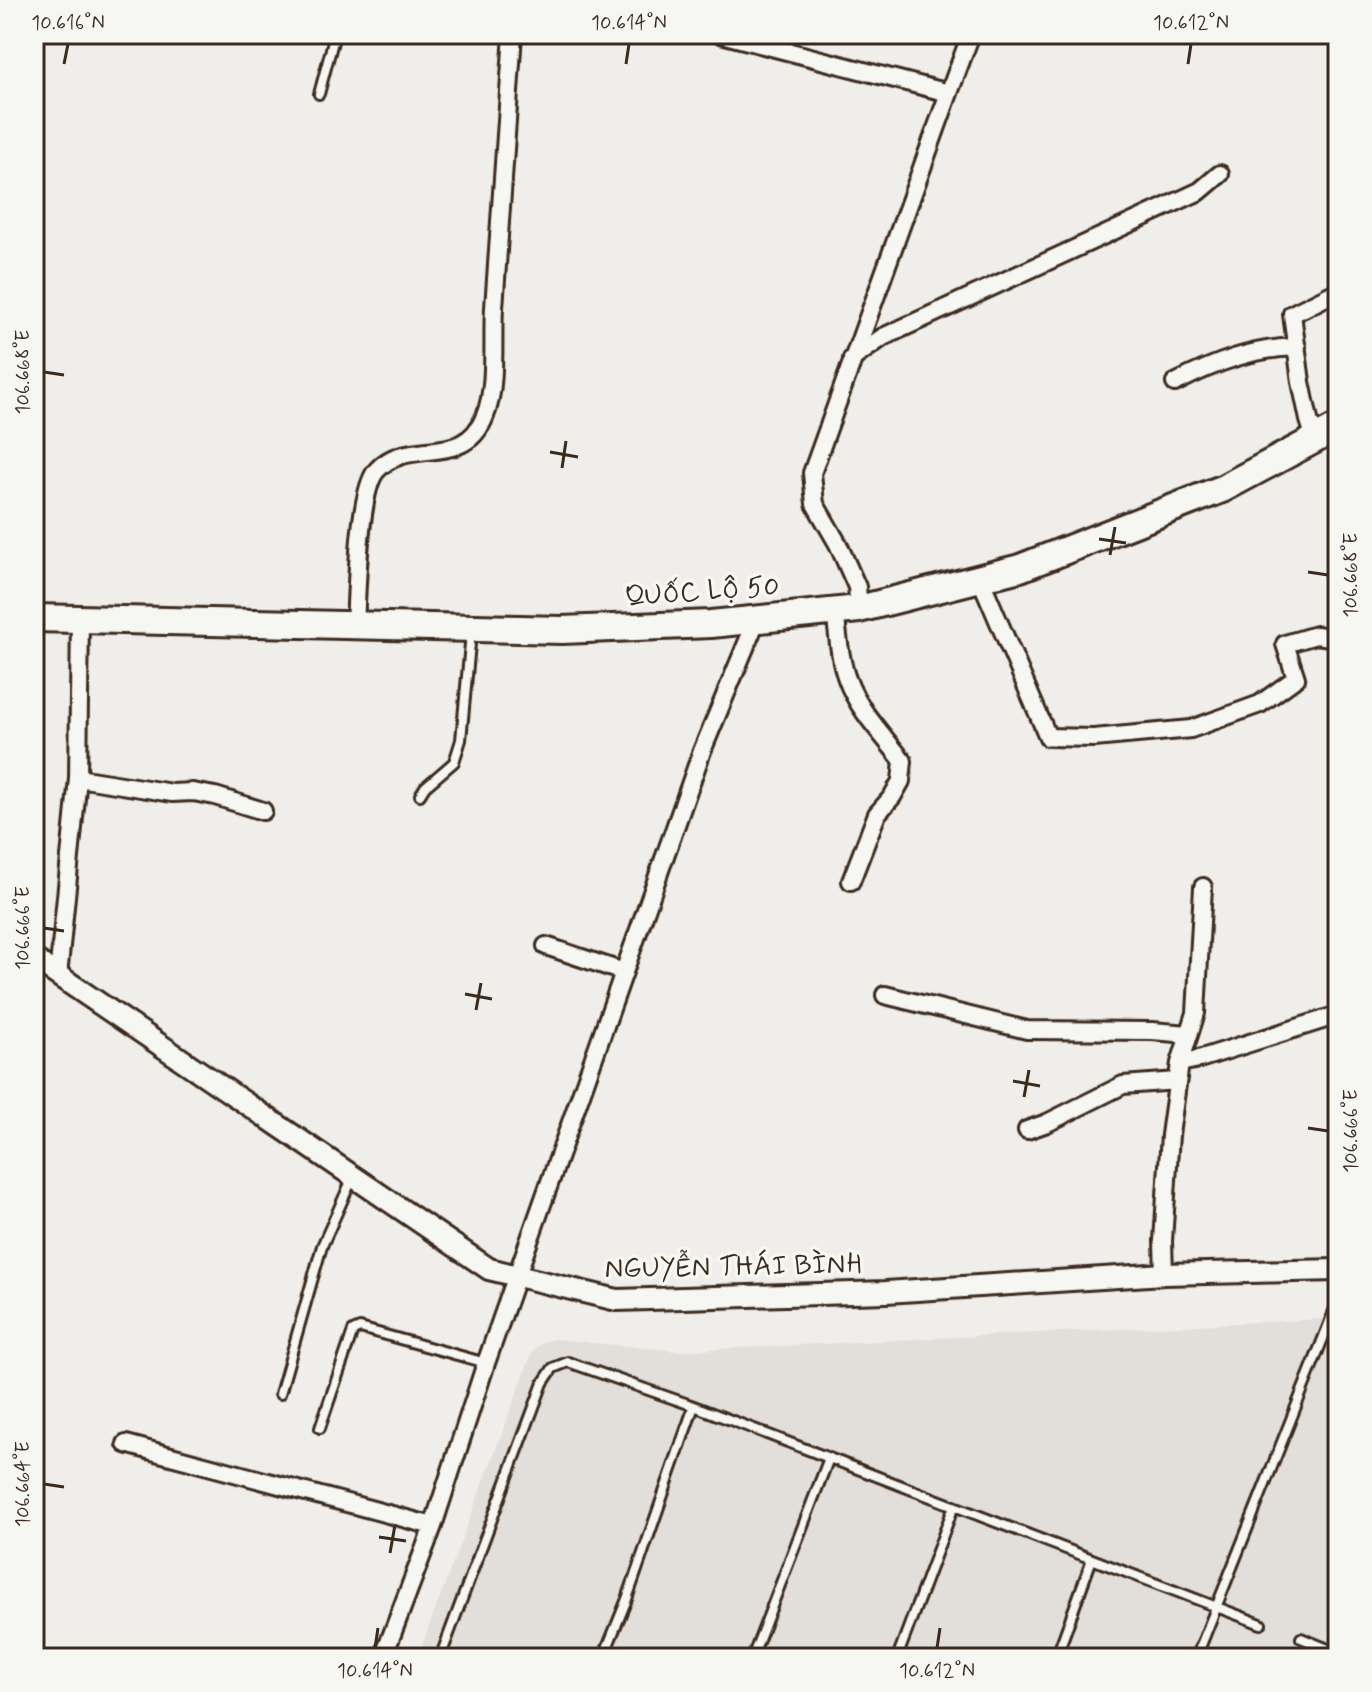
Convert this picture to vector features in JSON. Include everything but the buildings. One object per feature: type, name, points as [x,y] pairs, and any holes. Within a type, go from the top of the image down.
[{"type":"main road","name":"QUỐC LỘ 50","points":[[34,618],[562,630],[711,624],[847,610],[1020,568],[1222,489],[1327,433]]},
{"type":"street","points":[[355,625],[364,504],[376,471],[398,456],[461,446],[477,433],[486,414],[492,389],[494,308],[513,34]]},
{"type":"street","points":[[721,34],[949,93]]},
{"type":"street","points":[[851,881],[877,814],[901,781],[903,761],[861,708],[843,663],[847,610],[857,587],[838,544],[815,504],[812,473],[971,34]]},
{"type":"street","points":[[851,360],[883,337],[1200,191],[1220,174]]},
{"type":"street","points":[[1327,433],[1309,420],[1292,314],[1338,291]]},
{"type":"street","points":[[1175,383],[1218,362],[1254,351],[1297,347]]},
{"type":"street","points":[[980,578],[1048,737],[1094,738],[1191,729],[1260,704],[1296,678],[1285,644],[1316,635],[1338,638]]},
{"type":"street","points":[[58,976],[78,778],[80,619]]},
{"type":"street","points":[[383,1658],[433,1526],[486,1363],[702,751],[757,619]]},
{"type":"street","points":[[78,778],[172,793],[193,792],[263,811]]},
{"type":"street","points":[[1164,1274],[1163,1241],[1170,1135],[1180,1063],[1196,1013],[1203,887]]},
{"type":"street","points":[[546,946],[624,972]]},
{"type":"street","name":"NGUYỄN THÁI BÌNH","points":[[34,959],[489,1269],[617,1300],[886,1292],[1164,1274],[1338,1270]]},
{"type":"street","points":[[885,995],[1027,1030],[1189,1034]]},
{"type":"street","points":[[1180,1063],[1338,1015]]},
{"type":"street","points":[[1027,1130],[1123,1085],[1177,1081]]},
{"type":"street","points":[[126,1444],[433,1526]]},
{"type":"lane","points":[[319,94],[335,34]]},
{"type":"lane","points":[[420,795],[454,762],[461,740],[471,628]]},
{"type":"lane","points":[[280,1394],[322,1246],[354,1177]]},
{"type":"lane","points":[[1196,1658],[1338,1301]]},
{"type":"lane","points":[[320,1428],[353,1331],[357,1329],[486,1363]]},
{"type":"lane","points":[[440,1658],[543,1383],[553,1368],[568,1362],[694,1406],[1261,1624]]},
{"type":"lane","points":[[603,1658],[627,1599],[694,1406]]},
{"type":"lane","points":[[752,1658],[829,1458]]},
{"type":"lane","points":[[897,1658],[954,1506]]},
{"type":"lane","points":[[1056,1658],[1092,1559]]},
{"type":"lane","points":[[1301,1638],[1338,1653]]},
{"type":"shaded area","points":[[1338,1318],[1338,1658],[417,1658],[533,1351],[543,1342],[554,1339],[677,1351]]}]
